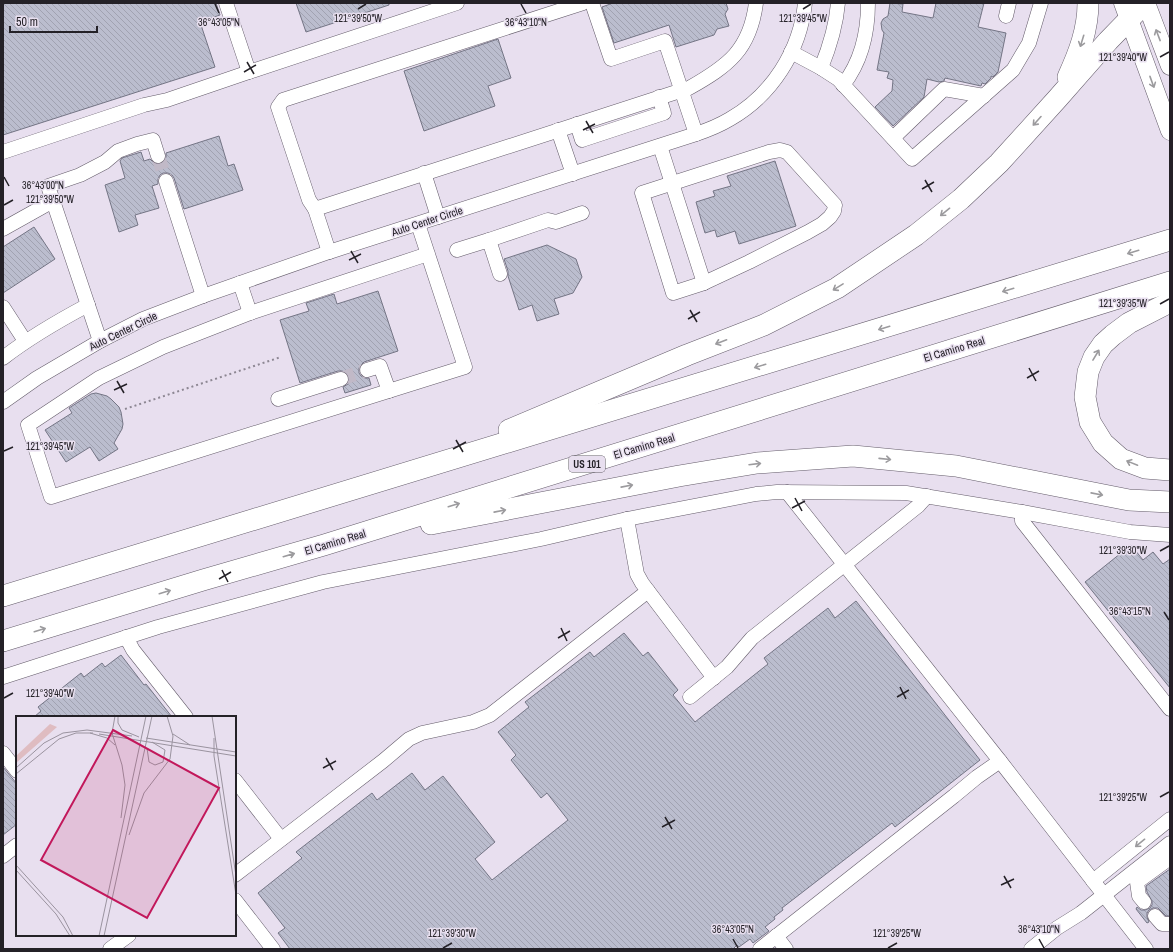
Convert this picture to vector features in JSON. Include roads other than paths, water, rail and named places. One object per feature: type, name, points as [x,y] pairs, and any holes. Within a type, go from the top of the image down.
[{"type":"highway","points":[[1058,98],[1073,67],[1083,41],[1088,17],[1088,3]]},
{"type":"highway","points":[[404,474],[687,355],[764,325],[837,288],[916,235],[961,199],[999,163],[1058,98],[1108,41],[1126,11],[1145,3]]},
{"type":"highway","points":[[3,596],[1170,240]]},
{"type":"highway","name":"El Camino Real","points":[[3,641],[324,545],[1170,282]]},
{"type":"highway","points":[[1170,302],[1129,323],[1103,344],[1094,357],[1088,372],[1085,397],[1090,422],[1103,443],[1122,459],[1145,468],[1170,470]]},
{"type":"highway","points":[[324,545],[679,476],[757,463],[853,456],[956,466],[1129,500],[1170,502]]},
{"type":"main road","points":[[1145,3],[1170,66]]},
{"type":"main road","points":[[1126,11],[1170,132]]},
{"type":"street","points":[[226,3],[249,72]]},
{"type":"street","points":[[3,152],[144,105],[167,100],[457,3]]},
{"type":"street","points":[[329,252],[315,209],[309,200],[278,107],[283,100],[583,3]]},
{"type":"street","points":[[592,3],[611,59],[665,41],[696,134]]},
{"type":"street","points":[[315,209],[688,88],[714,73],[733,58],[748,35],[755,12],[756,3]]},
{"type":"street","name":"Auto Center Circle","points":[[3,402],[37,378],[100,341],[143,319],[203,296],[329,252],[660,146],[715,127],[730,120],[759,98],[780,72],[791,52],[800,30],[805,3]]},
{"type":"street","points":[[820,68],[828,52],[835,30],[838,3]]},
{"type":"street","points":[[843,85],[857,62],[863,43],[867,26],[868,3]]},
{"type":"street","points":[[791,52],[838,79],[912,159],[1013,70],[1029,44],[1041,3]]},
{"type":"street","points":[[893,138],[944,89],[984,96]]},
{"type":"street","points":[[558,130],[573,174]]},
{"type":"street","points":[[100,341],[48,186],[80,175],[105,162],[118,151],[137,144],[152,140],[158,156]]},
{"type":"street","points":[[660,146],[704,283]]},
{"type":"street","points":[[780,150],[787,152],[835,205],[834,211],[830,217],[822,224],[763,255],[704,283],[673,293],[642,193],[672,184],[769,152],[780,150]]},
{"type":"street","points":[[424,173],[438,217]]},
{"type":"street","points":[[166,181],[203,296]]},
{"type":"street","points":[[3,229],[53,200]]},
{"type":"street","points":[[458,250],[548,220],[556,222],[582,213]]},
{"type":"street","points":[[418,224],[428,254],[465,367],[51,497],[28,425],[63,400],[99,378],[163,347],[250,313],[428,254]]},
{"type":"street","points":[[489,240],[500,274]]},
{"type":"street","points":[[240,283],[250,313]]},
{"type":"street","points":[[3,358],[25,341],[88,305]]},
{"type":"street","points":[[3,307],[25,341]]},
{"type":"street","points":[[367,370],[380,366],[389,391]]},
{"type":"street","points":[[278,399],[341,379]]},
{"type":"street","points":[[788,492],[1146,949]]},
{"type":"street","points":[[3,677],[158,627],[324,582],[540,539],[627,519],[756,494],[788,492],[906,493],[1130,532],[1170,535]]},
{"type":"street","points":[[690,697],[727,667],[752,638],[918,506],[927,496]]},
{"type":"street","points":[[1022,512],[1022,521],[1170,709]]},
{"type":"street","points":[[627,519],[637,574],[642,583],[714,678]]},
{"type":"street","points":[[236,874],[360,780],[410,739],[422,733],[473,722],[490,715],[648,591]]},
{"type":"street","points":[[126,637],[133,650],[185,716]]},
{"type":"street","points":[[3,753],[16,770]]},
{"type":"street","points":[[760,949],[943,806],[977,777],[1000,761]]},
{"type":"street","points":[[236,781],[281,839]]},
{"type":"street","points":[[1093,881],[1170,818]]},
{"type":"street","points":[[1030,949],[1057,928],[1081,913],[1170,843]]},
{"type":"street","points":[[3,856],[16,847]]},
{"type":"street","points":[[1144,902],[1139,896],[1138,882],[1170,858]]},
{"type":"street","points":[[236,901],[273,949]]},
{"type":"street","points":[[1155,916],[1162,924],[1170,924]]},
{"type":"street","points":[[110,949],[128,936]]},
{"type":"street","points":[[776,936],[786,949]]},
{"type":"tunnel","points":[[158,156],[166,181]]},
{"type":"tunnel","points":[[341,379],[367,370]]}]
